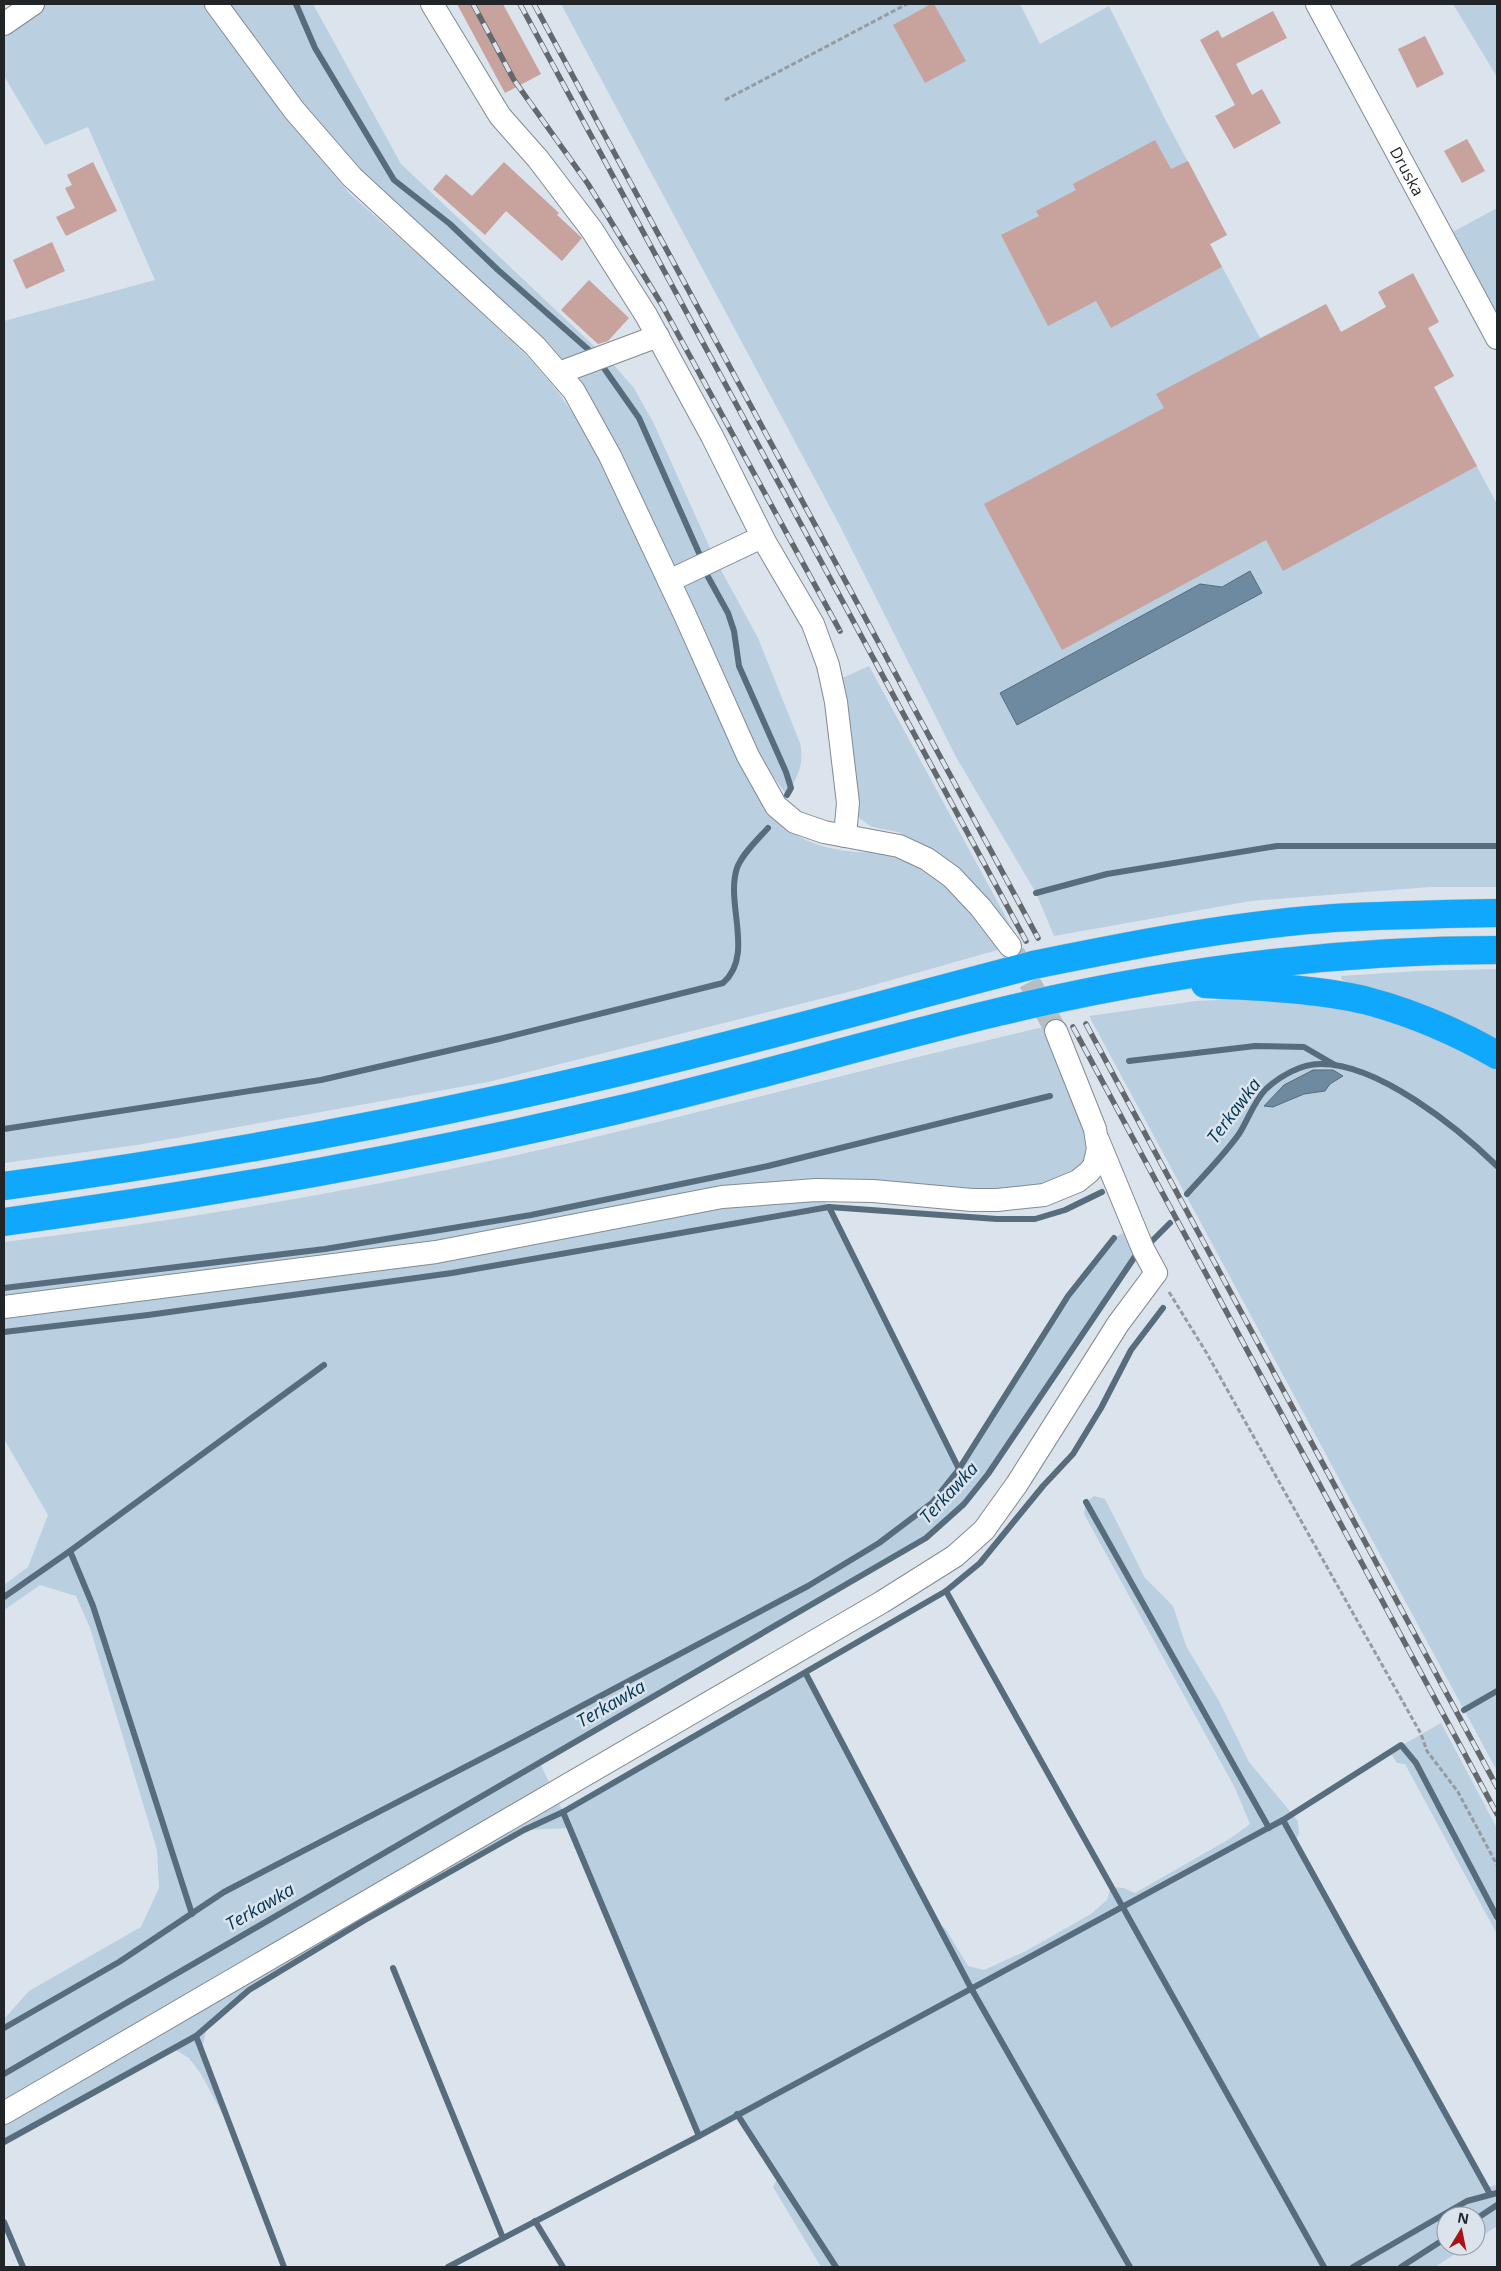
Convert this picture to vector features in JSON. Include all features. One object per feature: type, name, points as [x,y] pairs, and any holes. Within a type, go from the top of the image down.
[{"type":"highway","points":[[4,1186],[118,1170],[439,1112],[603,1076],[995,975],[1103,951],[1202,934],[1333,918],[1497,913]]},
{"type":"highway","points":[[4,1222],[128,1205],[278,1180],[451,1147],[776,1071],[997,1012],[1148,981],[1316,958],[1373,953],[1497,950]]},
{"type":"highway","points":[[1148,981],[1260,987],[1363,1000],[1443,1027],[1497,1055]]},
{"type":"street","points":[[4,24],[33,4]]},
{"type":"street","points":[[216,4],[294,110],[352,177],[535,346],[574,392],[610,456],[669,580],[748,756],[776,806],[795,822],[824,832],[899,846],[927,860],[952,877],[981,908],[1010,946]]},
{"type":"street","points":[[432,4],[500,116],[538,159],[592,230],[658,336],[712,436],[762,537],[813,624],[828,665],[836,702],[848,803],[845,836]]},
{"type":"street","name":"Druska","points":[[1317,4],[1497,338]]},
{"type":"street","points":[[559,373],[658,336]]},
{"type":"street","points":[[669,580],[762,537]]},
{"type":"street","points":[[4,2113],[882,1602],[955,1556],[977,1538],[994,1518],[1118,1324],[1156,1273],[1143,1249],[1056,1031]]},
{"type":"street","points":[[4,1307],[436,1252],[722,1197],[816,1190],[873,1191],[972,1200],[997,1200],[1044,1194],[1078,1180],[1089,1172],[1098,1157],[1098,1140]]},
{"type":"path","points":[[725,100],[907,4]]},
{"type":"path","points":[[1156,1273],[1206,1352],[1414,1720],[1427,1751],[1458,1792],[1497,1865]]},
{"type":"shaded area","points":[[44,4],[205,4],[284,113],[350,194],[448,281],[531,360],[558,392],[594,445],[766,809],[785,827],[806,840],[829,848],[890,854],[907,860],[923,869],[953,892],[967,906],[1001,949],[856,990],[488,1082],[137,1145],[4,1163],[4,321],[155,280],[88,127],[45,145],[4,76],[4,32]]},
{"type":"shaded area","points":[[228,4],[313,4],[401,164],[611,362],[634,388],[653,422],[715,559],[758,638],[800,743],[801,764],[787,795],[766,767],[724,683],[604,424],[578,378],[550,345],[393,206],[303,106]]},
{"type":"shaded area","points":[[561,4],[1020,4],[1040,44],[1109,6],[1166,121],[1227,235],[1210,244],[1260,338],[1326,304],[1371,387],[1440,350],[1454,376],[1434,387],[1497,504],[1497,887],[1430,887],[1251,901],[1054,936],[1036,893],[956,757],[839,524]],"holes":[[[1250,572],[1017,725],[1200,584],[1221,587]]]},
{"type":"shaded area","points":[[1453,4],[1497,4],[1497,77]]},
{"type":"shaded area","points":[[1497,208],[1497,318],[1451,233]]},
{"type":"shaded area","points":[[1250,571],[1262,593],[1017,725],[1000,693],[1200,584],[1222,587]]},
{"type":"shaded area","points":[[869,666],[1020,943],[962,878],[934,850],[898,832],[872,827],[859,818],[840,679]]},
{"type":"shaded area","points":[[1497,969],[1497,1041],[1353,985],[1342,980],[1341,976],[1418,971]]},
{"type":"shaded area","points":[[1242,999],[1316,1004],[1398,1021],[1497,1068],[1497,1771],[1089,1016],[1196,1001]]},
{"type":"shaded area","points":[[1048,1026],[1097,1157],[1044,1195],[817,1190],[829,1207],[959,1468],[1068,1296],[1114,1238],[1126,1231],[1136,1255],[988,1474],[964,1504],[926,1538],[540,1763],[563,1812],[806,1674],[936,1923],[945,1928],[968,1966],[984,1970],[1026,1951],[1091,1914],[1107,1900],[1111,1887],[1124,1888],[1135,1893],[1231,1838],[1250,1824],[1235,1788],[1084,1514],[1086,1502],[1094,1496],[1105,1499],[1145,1578],[1173,1606],[1186,1646],[1219,1701],[1249,1762],[1298,1821],[1299,1834],[1295,1841],[1487,2187],[1497,2185],[1497,2226],[1486,2233],[1486,2206],[1436,2206],[1436,2256],[1452,2256],[1435,2267],[821,2267],[773,2187],[778,2177],[737,2114],[699,2136],[570,1828],[524,1830],[249,1990],[207,2026],[202,2050],[236,2139],[201,2074],[189,2058],[174,2049],[4,2142],[4,2019],[29,1991],[141,1927],[159,1888],[157,1850],[90,1628],[76,1596],[40,1585],[4,1610],[4,1585],[28,1567],[48,1515],[4,1439],[4,1242],[221,1212],[437,1172],[579,1141]]},
{"type":"shaded area","points":[[1313,1070],[1333,1070],[1343,1076],[1330,1084],[1325,1091],[1304,1094],[1273,1107],[1264,1106],[1284,1085]]},
{"type":"shaded area","points":[[1441,1723],[1497,1828],[1497,1934],[1405,1764],[1397,1763],[1390,1752]]},
{"type":"building","points":[[457,4],[503,4],[541,74],[505,93]]},
{"type":"building","points":[[934,4],[966,61],[925,83],[893,25]]},
{"type":"building","points":[[1273,11],[1287,38],[1236,64],[1252,95],[1262,89],[1281,123],[1234,149],[1215,116],[1235,105],[1200,40],[1218,30],[1222,38]]},
{"type":"building","points":[[1425,36],[1444,74],[1417,88],[1398,49]]},
{"type":"building","points":[[1467,139],[1485,171],[1462,183],[1444,151]]},
{"type":"building","points":[[1155,140],[1171,169],[1188,161],[1227,235],[1210,244],[1222,267],[1111,328],[1096,301],[1048,326],[1001,235],[1039,216],[1036,211],[1076,190],[1073,184]]},
{"type":"building","points":[[93,162],[117,211],[66,236],[56,217],[75,208],[65,188],[72,185],[67,175]]},
{"type":"building","points":[[504,162],[559,213],[557,215],[582,238],[562,261],[506,211],[485,235],[433,189],[446,174],[472,196]]},
{"type":"building","points":[[52,242],[65,271],[26,289],[13,260]]},
{"type":"building","points":[[1413,273],[1439,322],[1428,328],[1454,376],[1434,387],[1477,466],[1283,571],[1266,540],[1062,650],[984,504],[1164,408],[1156,394],[1326,304],[1341,332],[1386,307],[1378,292]]},
{"type":"building","points":[[589,280],[629,318],[608,341],[598,344],[561,310]]},
{"type":"waterway","points":[[296,4],[315,48],[394,180],[450,224],[498,270],[590,351]]},
{"type":"waterway","points":[[601,364],[639,418],[699,553]]},
{"type":"waterway","points":[[707,575],[728,613],[734,631],[739,666],[786,772],[791,788],[787,795]]},
{"type":"waterway","points":[[4,1129],[321,1080],[499,1039],[723,983],[732,971],[737,958],[738,928],[734,897],[734,882],[737,868],[746,852],[768,828]]},
{"type":"waterway","points":[[1036,893],[1107,874],[1277,846],[1497,846]]},
{"type":"waterway","points":[[1129,1061],[1255,1046],[1304,1047],[1335,1065]]},
{"type":"waterway","name":"Terkawka","points":[[1187,1194],[1233,1142],[1258,1099],[1266,1089],[1291,1072],[1306,1066],[1320,1064],[1343,1067],[1367,1074],[1416,1100],[1461,1134],[1497,1166]]},
{"type":"waterway","points":[[4,1288],[325,1249],[531,1215],[768,1166],[1050,1096]]},
{"type":"waterway","points":[[4,1332],[148,1315],[452,1273],[829,1207],[997,1219],[1035,1219],[1065,1210],[1102,1192]]},
{"type":"waterway","points":[[829,1207],[959,1469]]},
{"type":"waterway","name":"Terkawka","points":[[1151,1242],[1170,1223]]},
{"type":"waterway","points":[[4,2028],[119,1962],[224,1892],[525,1736],[808,1586],[879,1543],[932,1503],[959,1469],[1068,1296],[1114,1238]]},
{"type":"waterway","name":"Terkawka","points":[[4,2074],[926,1538],[964,1504],[988,1474],[1136,1255]]},
{"type":"waterway","points":[[4,2142],[196,2036],[249,1990],[365,1920],[524,1830],[563,1812],[946,1591],[980,1563],[1043,1486],[1073,1454],[1101,1408],[1131,1350],[1163,1308]]},
{"type":"waterway","points":[[4,1597],[324,1365]]},
{"type":"waterway","points":[[1086,1502],[1269,1828]]},
{"type":"waterway","points":[[70,1551],[93,1606],[192,1914]]},
{"type":"waterway","points":[[946,1591],[1324,2267]]},
{"type":"waterway","points":[[806,1674],[971,1988],[1130,2267]]},
{"type":"waterway","points":[[1464,1710],[1497,1691]]},
{"type":"waterway","points":[[448,2267],[699,2136],[1283,1820],[1401,1745],[1416,1763],[1497,1917]]},
{"type":"waterway","points":[[563,1812],[699,2136]]},
{"type":"waterway","points":[[1283,1820],[1490,2194]]},
{"type":"waterway","points":[[393,1968],[503,2238]]},
{"type":"waterway","points":[[196,2036],[284,2267]]},
{"type":"waterway","points":[[737,2114],[836,2267]]},
{"type":"waterway","points":[[1353,2267],[1467,2201],[1497,2193]]},
{"type":"waterway","points":[[1486,2212],[1497,2205]]},
{"type":"waterway","points":[[535,2221],[563,2267]]},
{"type":"waterway","points":[[4,2222],[23,2267]]},
{"type":"waterway","points":[[1401,2267],[1436,2244]]},
{"type":"tunnel","points":[[1014,953],[1056,1031]]},
{"type":"railway","points":[[473,4],[514,80],[588,184],[662,305],[840,631]]},
{"type":"railway","points":[[520,4],[1026,941]]},
{"type":"railway","points":[[534,4],[1038,938]]},
{"type":"railway","points":[[1086,1024],[1497,1787]]},
{"type":"railway","points":[[1073,1027],[1497,1814]]}]
